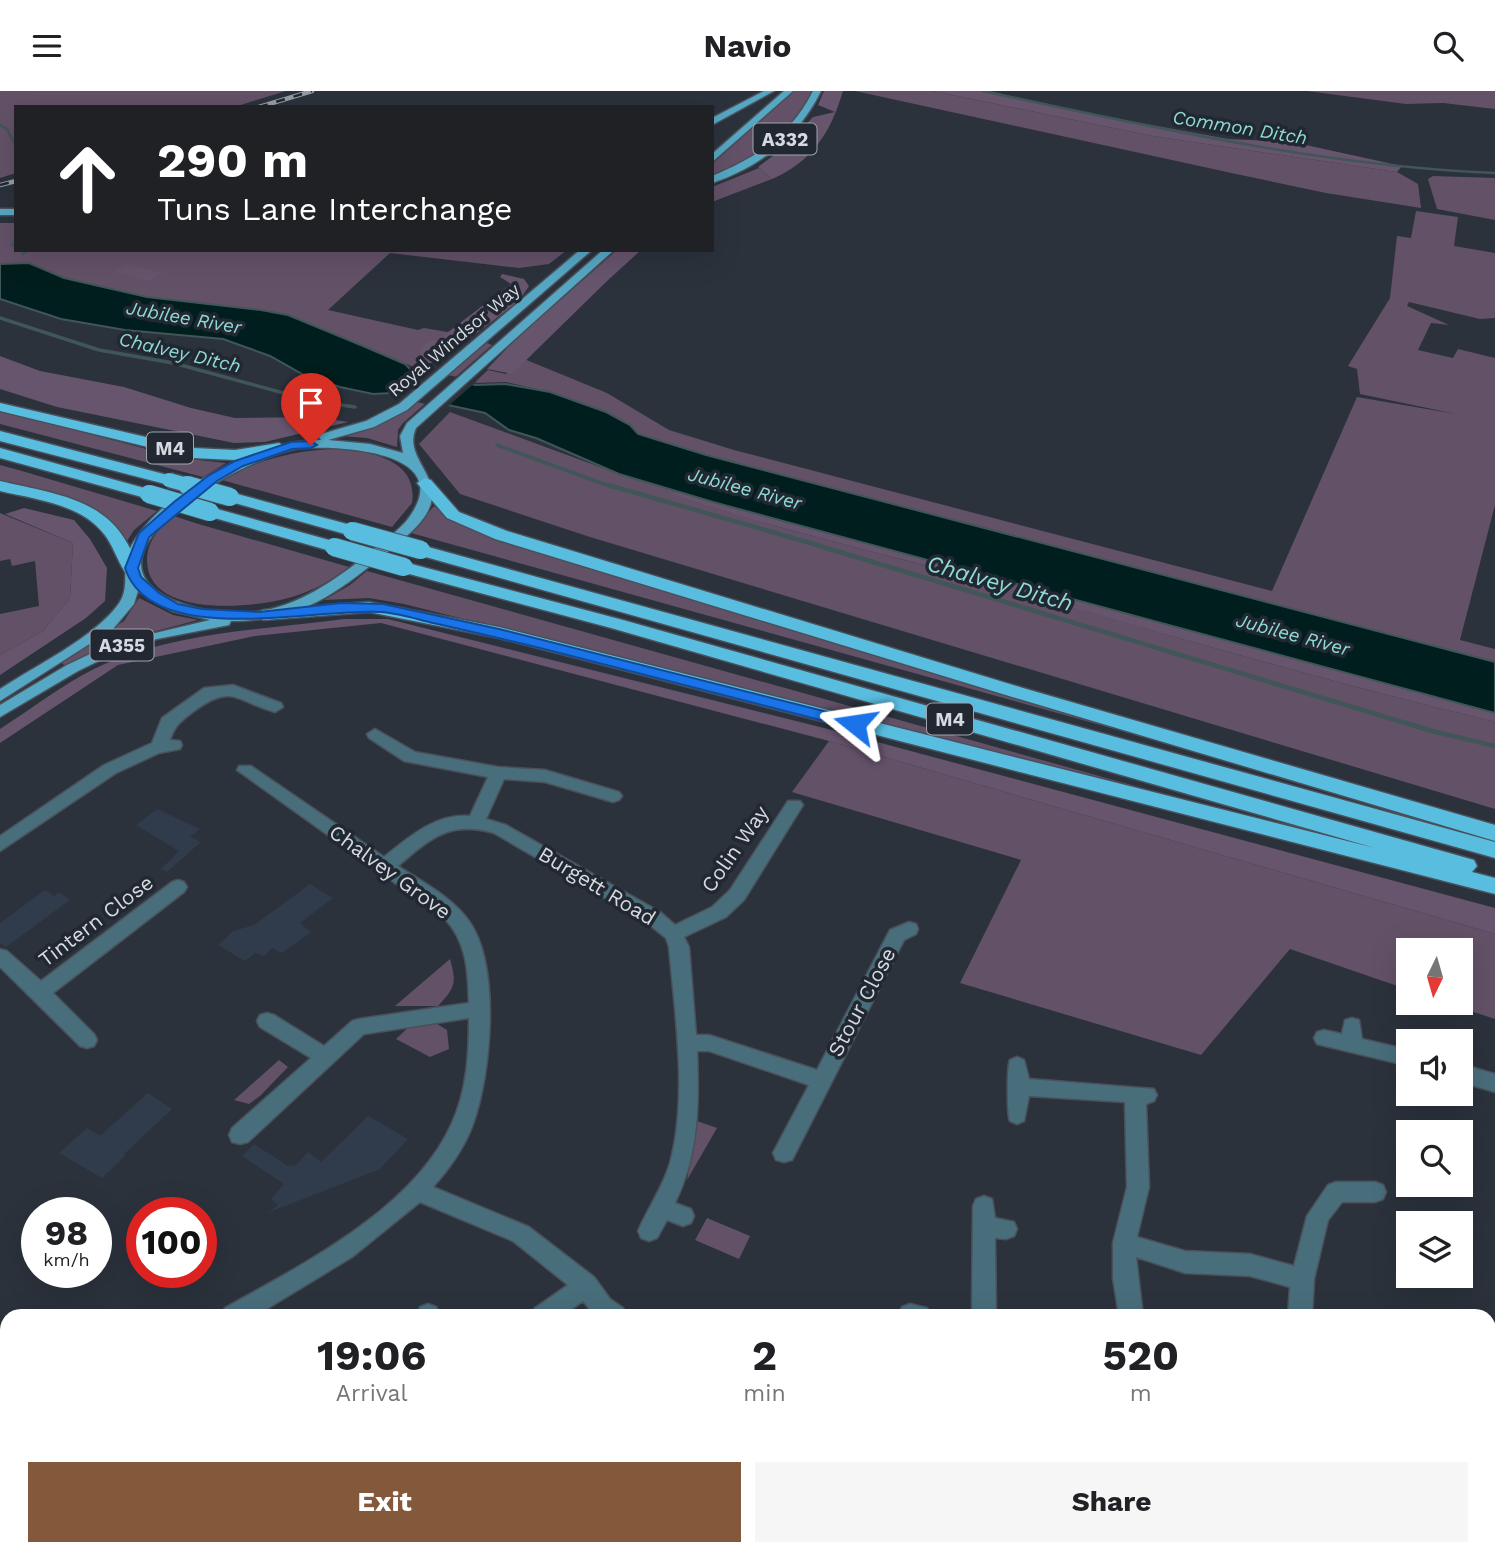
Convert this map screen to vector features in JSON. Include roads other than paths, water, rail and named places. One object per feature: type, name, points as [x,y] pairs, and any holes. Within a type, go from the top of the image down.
[{"type":"highway","name":"M4","points":[[0,407],[193,453],[235,455],[285,447]]},
{"type":"highway","name":"M4","points":[[0,436],[169,480],[1495,850]]},
{"type":"highway","name":"M4","points":[[0,453],[617,624],[1495,874]]},
{"type":"highway","name":"M4","points":[[422,477],[453,515],[501,535],[1080,711],[1495,833]]},
{"type":"highway","points":[[0,486],[89,514],[111,532],[133,573]]},
{"type":"highway","name":"M4","points":[[261,615],[355,606],[397,611],[499,633],[1495,886]]},
{"type":"main road","name":"A332","points":[[714,121],[772,91]]},
{"type":"main road","points":[[732,127],[772,91]]},
{"type":"main road","points":[[714,157],[789,91]]},
{"type":"main road","name":"A332","points":[[714,179],[737,170],[783,141],[801,120],[817,91]]},
{"type":"main road","name":"Royal Windsor Way","points":[[285,447],[370,424],[408,403],[585,252]]},
{"type":"main road","name":"Royal Windsor Way","points":[[422,477],[407,446],[406,435],[427,411],[607,252]]},
{"type":"main road","points":[[343,444],[375,448],[403,458],[422,477],[425,499],[412,521],[352,574],[316,598],[261,615],[212,615],[178,608],[155,596],[133,573],[144,536],[161,517],[228,469],[285,447],[343,444]]},
{"type":"main road","name":"A355","points":[[0,697],[108,626],[127,604],[133,573]]},
{"type":"main road","name":"A355","points":[[0,712],[67,670],[119,646],[176,630],[261,615]]},
{"type":"street","points":[[0,845],[127,758],[167,745],[168,722],[210,692],[233,690],[262,707]]},
{"type":"street","points":[[388,736],[410,757],[498,773],[545,776],[571,787],[613,796]]},
{"type":"street","name":"Chalvey Grove","points":[[245,770],[433,899],[464,928],[473,953],[479,1009],[475,1087],[455,1142],[418,1191],[337,1256],[245,1309]]},
{"type":"street","points":[[385,866],[431,831],[452,821],[477,820],[498,773]]},
{"type":"street","name":"Colin Way","points":[[673,934],[719,912],[737,894],[794,805]]},
{"type":"street","name":"Burgett Road","points":[[477,820],[500,829],[653,917],[673,934],[679,947],[686,1043],[687,1099],[683,1154],[649,1231]]},
{"type":"street","name":"Tintern Close","points":[[42,991],[178,887]]},
{"type":"street","name":"Stour Close","points":[[785,1153],[897,935],[909,929]]},
{"type":"street","name":"Tintern Close","points":[[0,956],[42,991],[52,1007],[87,1040]]},
{"type":"street","points":[[240,1135],[359,1027],[479,1009]]},
{"type":"street","points":[[267,1021],[324,1056]]},
{"type":"street","points":[[1324,1038],[1352,1036],[1396,1053]]},
{"type":"street","name":"Stour Close","points":[[686,1043],[709,1043],[821,1080]]},
{"type":"street","points":[[1017,1115],[1018,1076],[1141,1095],[1138,1187],[1124,1243],[1125,1278],[1130,1309]]},
{"type":"street","points":[[1473,1077],[1495,1083]]},
{"type":"street","points":[[418,1191],[521,1234],[586,1285],[605,1309]]},
{"type":"street","points":[[1300,1309],[1302,1279],[1318,1216],[1336,1192],[1375,1192]]},
{"type":"street","points":[[661,1207],[683,1216]]},
{"type":"street","points":[[985,1309],[991,1221]]},
{"type":"street","points":[[1124,1243],[1185,1262],[1250,1265],[1302,1279]]},
{"type":"street","points":[[553,1309],[586,1285]]},
{"type":"water","name":"Jubilee River","points":[[29,263],[64,278],[147,297],[288,315],[405,364],[413,372],[476,385],[505,384],[550,392],[606,412],[630,425],[638,434],[706,455],[1495,662],[1495,713],[713,502],[619,474],[536,438],[509,430],[485,413],[392,393],[373,394],[340,387],[304,375],[270,356],[223,339],[125,330],[61,319],[0,299],[0,264]]},
{"type":"waterway","name":"Common Ditch","points":[[983,91],[1238,143],[1366,162],[1495,173]]},
{"type":"waterway","points":[[0,125],[7,129],[14,143]]},
{"type":"waterway","points":[[14,242],[14,246]]},
{"type":"waterway","name":"Chalvey Ditch","points":[[0,318],[99,350],[173,363],[313,401],[355,407]]},
{"type":"waterway","name":"Chalvey Ditch","points":[[497,445],[612,487]]},
{"type":"waterway","name":"Chalvey Ditch","points":[[608,485],[800,540],[1432,731],[1495,746]]},
{"type":"railway","points":[[266,105],[312,91]]},
{"type":"railway","points":[[0,185],[14,182]]}]
